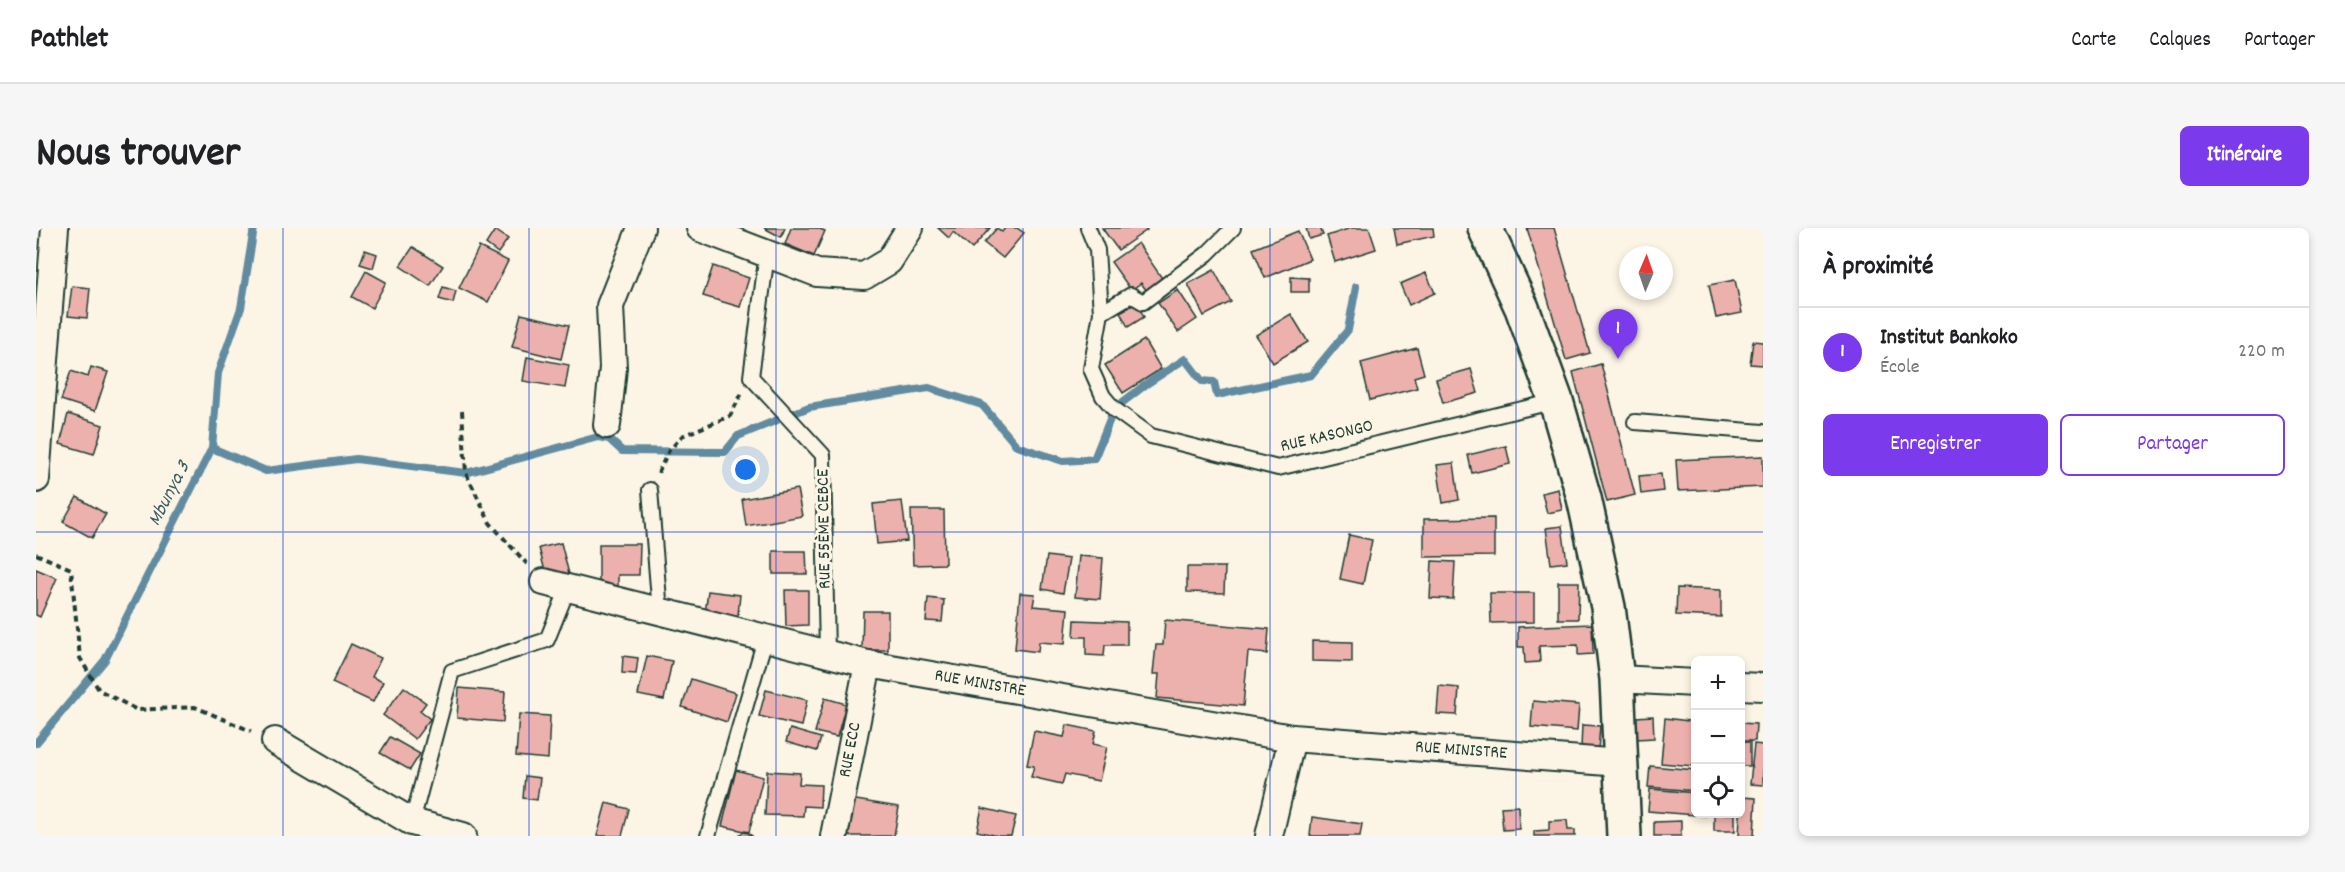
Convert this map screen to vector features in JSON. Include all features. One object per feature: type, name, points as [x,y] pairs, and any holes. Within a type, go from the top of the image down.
[{"type":"street","points":[[36,479],[55,228]]},
{"type":"street","points":[[607,425],[613,368],[610,306],[641,228]]},
{"type":"street","points":[[700,228],[818,273],[864,276],[889,261],[910,228]]},
{"type":"street","points":[[1485,228],[1522,308],[1556,401],[1584,498],[1608,606],[1617,679],[1624,836]]},
{"type":"street","name":"RUE MINISTRE","points":[[556,585],[868,664],[1292,738],[1621,762]]},
{"type":"street","name":"RUE ECC","points":[[834,836],[868,664]]},
{"type":"street","points":[[1617,679],[1691,683]]},
{"type":"street","points":[[1745,686],[1763,687]]},
{"type":"street","points":[[1269,836],[1292,738]]},
{"type":"street","points":[[274,741],[409,829],[463,836]]},
{"type":"lane","points":[[1088,228],[1097,250],[1101,313],[1131,295],[1143,302],[1207,254],[1233,228]]},
{"type":"lane","points":[[751,377],[767,253]]},
{"type":"lane","name":"RUE KASONGO","points":[[1101,313],[1091,369],[1103,396],[1114,409],[1151,436],[1278,468],[1556,401]]},
{"type":"lane","name":"RUE 55ÈME CEBCE","points":[[751,377],[823,455],[827,654]]},
{"type":"lane","points":[[1635,422],[1763,432]]},
{"type":"lane","points":[[650,490],[660,612]]},
{"type":"lane","points":[[409,829],[452,671],[547,640],[556,585]]},
{"type":"lane","points":[[708,836],[765,639]]},
{"type":"path","points":[[650,490],[668,452],[682,436],[730,416],[751,377]]},
{"type":"path","points":[[462,411],[466,473],[490,524],[556,585]]},
{"type":"path","points":[[36,554],[71,569],[80,658],[99,690],[137,710],[195,707],[274,741]]},
{"type":"building","points":[[764,228],[785,228],[781,237]]},
{"type":"building","points":[[791,228],[817,228],[825,231],[814,256],[785,244]]},
{"type":"building","points":[[938,228],[990,228],[972,249],[953,232],[949,238]]},
{"type":"building","points":[[997,228],[1002,232],[1005,228],[1017,228],[1024,233],[1003,258],[984,243]]},
{"type":"building","points":[[1102,228],[1146,228],[1147,230],[1118,250]]},
{"type":"building","points":[[1306,228],[1320,228],[1323,235],[1309,239]]},
{"type":"building","points":[[1351,228],[1369,228],[1376,249],[1335,262],[1327,236]]},
{"type":"building","points":[[1394,228],[1433,228],[1434,236],[1397,244]]},
{"type":"building","points":[[1527,228],[1554,228],[1590,353],[1566,360]]},
{"type":"building","points":[[495,230],[508,239],[498,253],[486,244]]},
{"type":"building","points":[[1298,231],[1310,259],[1265,278],[1253,249]]},
{"type":"building","points":[[1138,243],[1168,287],[1152,298],[1141,283],[1131,290],[1111,262]]},
{"type":"building","points":[[413,247],[443,266],[430,286],[400,266]]},
{"type":"building","points":[[479,247],[508,261],[488,302],[459,288]]},
{"type":"building","points":[[365,250],[377,254],[373,268],[360,264]]},
{"type":"building","points":[[713,266],[749,278],[740,307],[703,296]]},
{"type":"building","points":[[1214,270],[1231,302],[1204,316],[1188,284]]},
{"type":"building","points":[[366,271],[386,282],[372,308],[352,297]]},
{"type":"building","points":[[1426,273],[1435,293],[1409,305],[1400,284]]},
{"type":"building","points":[[1291,277],[1309,278],[1309,292],[1291,292]]},
{"type":"building","points":[[1735,280],[1742,313],[1716,318],[1709,285]]},
{"type":"building","points":[[72,286],[90,288],[87,318],[68,316]]},
{"type":"building","points":[[443,287],[456,291],[453,303],[439,299]]},
{"type":"building","points":[[1178,290],[1197,319],[1178,332],[1158,303]]},
{"type":"building","points":[[1137,303],[1144,317],[1128,327],[1120,312]]},
{"type":"building","points":[[521,314],[569,325],[561,359],[512,347]]},
{"type":"building","points":[[1291,314],[1308,342],[1273,363],[1256,335]]},
{"type":"building","points":[[1144,340],[1161,369],[1123,393],[1105,365]]},
{"type":"building","points":[[1753,341],[1763,342],[1763,365],[1750,364]]},
{"type":"building","points":[[1417,348],[1424,374],[1414,377],[1417,388],[1370,400],[1361,363]]},
{"type":"building","points":[[527,357],[569,365],[565,388],[523,381]]},
{"type":"building","points":[[1601,364],[1635,495],[1607,502],[1573,372]]},
{"type":"building","points":[[91,367],[108,372],[95,411],[61,400],[71,371],[88,377]]},
{"type":"building","points":[[1471,369],[1478,393],[1443,403],[1436,379]]},
{"type":"building","points":[[68,414],[103,425],[94,454],[60,444]]},
{"type":"building","points":[[1506,446],[1510,464],[1472,473],[1468,455]]},
{"type":"building","points":[[1763,456],[1763,487],[1678,491],[1676,460]]},
{"type":"building","points":[[1454,463],[1459,500],[1443,503],[1437,465]]},
{"type":"building","points":[[1661,474],[1663,491],[1641,494],[1639,476]]},
{"type":"building","points":[[797,489],[802,516],[746,526],[742,499]]},
{"type":"building","points":[[1558,489],[1562,510],[1547,513],[1542,493]]},
{"type":"building","points":[[77,497],[106,514],[92,538],[63,522]]},
{"type":"building","points":[[902,501],[907,541],[877,544],[873,504]]},
{"type":"building","points":[[911,510],[944,510],[945,564],[913,565]]},
{"type":"building","points":[[1494,518],[1494,556],[1424,557],[1424,519]]},
{"type":"building","points":[[1562,526],[1567,562],[1551,564],[1546,528]]},
{"type":"building","points":[[1349,535],[1372,540],[1363,584],[1340,579]]},
{"type":"building","points":[[561,543],[569,574],[547,579],[539,548]]},
{"type":"building","points":[[599,544],[640,544],[639,575],[618,575],[618,588],[599,588]]},
{"type":"building","points":[[773,551],[806,551],[807,574],[773,574]]},
{"type":"building","points":[[1047,556],[1069,559],[1063,593],[1042,589]]},
{"type":"building","points":[[1079,556],[1103,558],[1100,599],[1075,597]]},
{"type":"building","points":[[1432,561],[1455,562],[1453,599],[1430,598]]},
{"type":"building","points":[[1187,567],[1225,567],[1224,593],[1187,592]]},
{"type":"building","points":[[36,569],[57,578],[40,617],[36,615]]},
{"type":"building","points":[[1558,582],[1579,582],[1578,619],[1558,619]]},
{"type":"building","points":[[1677,588],[1721,590],[1721,617],[1676,615]]},
{"type":"building","points":[[785,590],[808,590],[808,625],[786,626]]},
{"type":"building","points":[[708,591],[740,595],[737,625],[704,621]]},
{"type":"building","points":[[1020,593],[1035,594],[1033,606],[1068,609],[1065,644],[1039,642],[1038,652],[1015,649]]},
{"type":"building","points":[[1490,593],[1534,593],[1534,622],[1491,623]]},
{"type":"building","points":[[928,598],[944,600],[942,622],[926,621]]},
{"type":"building","points":[[863,611],[888,611],[888,650],[862,650]]},
{"type":"building","points":[[1075,620],[1127,622],[1127,645],[1105,645],[1104,656],[1086,655],[1086,637],[1074,637]]},
{"type":"building","points":[[1165,620],[1269,629],[1267,654],[1248,652],[1243,706],[1157,698],[1159,674],[1153,674],[1156,645],[1163,645]]},
{"type":"building","points":[[1592,624],[1593,654],[1578,655],[1578,645],[1539,646],[1540,662],[1525,663],[1524,647],[1518,647],[1518,627]]},
{"type":"building","points":[[1312,641],[1352,642],[1352,662],[1312,661]]},
{"type":"building","points":[[351,644],[381,658],[372,677],[383,682],[373,702],[332,683]]},
{"type":"building","points":[[623,656],[638,658],[636,674],[622,673]]},
{"type":"building","points":[[647,656],[672,661],[664,700],[638,695]]},
{"type":"building","points":[[691,679],[736,693],[727,722],[682,707]]},
{"type":"building","points":[[1439,686],[1459,688],[1457,715],[1437,714]]},
{"type":"building","points":[[404,687],[426,703],[420,711],[430,719],[415,739],[383,715]]},
{"type":"building","points":[[459,688],[505,692],[503,722],[457,718]]},
{"type":"building","points":[[766,690],[807,700],[801,726],[759,716]]},
{"type":"building","points":[[825,698],[846,704],[837,737],[815,732]]},
{"type":"building","points":[[1533,701],[1579,705],[1577,731],[1531,727]]},
{"type":"building","points":[[519,714],[550,716],[548,759],[516,756]]},
{"type":"building","points":[[1653,716],[1654,738],[1636,739],[1635,717]]},
{"type":"building","points":[[1665,718],[1691,721],[1691,766],[1661,763]]},
{"type":"building","points":[[1745,723],[1756,724],[1755,741],[1745,741]]},
{"type":"building","points":[[1067,725],[1096,731],[1093,744],[1107,747],[1099,781],[1065,774],[1062,784],[1031,777],[1034,766],[1027,765],[1034,731],[1064,737]]},
{"type":"building","points":[[1582,725],[1600,726],[1598,750],[1581,749]]},
{"type":"building","points":[[790,729],[821,738],[817,751],[786,742]]},
{"type":"building","points":[[390,737],[420,754],[410,770],[380,753]]},
{"type":"building","points":[[1745,742],[1750,742],[1750,766],[1745,766]]},
{"type":"building","points":[[1754,744],[1763,745],[1763,785],[1750,784]]},
{"type":"building","points":[[1650,766],[1691,770],[1691,791],[1648,787]]},
{"type":"building","points":[[736,770],[763,777],[749,832],[722,826]]},
{"type":"building","points":[[767,771],[800,773],[799,784],[821,785],[820,807],[804,806],[803,816],[765,815]]},
{"type":"building","points":[[525,776],[540,778],[537,800],[523,798]]},
{"type":"building","points":[[1650,789],[1691,793],[1691,815],[1648,811]]},
{"type":"building","points":[[1745,797],[1756,798],[1754,836],[1739,836],[1740,818],[1745,818]]},
{"type":"building","points":[[850,799],[899,807],[894,836],[844,836]]},
{"type":"building","points":[[606,803],[629,809],[622,836],[597,836]]},
{"type":"building","points":[[1518,806],[1519,829],[1503,830],[1501,807]]},
{"type":"building","points":[[982,808],[1016,816],[1011,836],[998,836],[977,831]]},
{"type":"building","points":[[1312,817],[1362,824],[1360,836],[1310,836]]},
{"type":"building","points":[[1714,818],[1735,818],[1735,831],[1714,831]]},
{"type":"building","points":[[1567,820],[1568,830],[1575,830],[1575,836],[1534,836],[1534,831],[1549,830],[1549,821]]},
{"type":"building","points":[[1681,821],[1681,836],[1654,836],[1654,822]]},
{"type":"building","points":[[743,832],[748,833],[752,836],[738,836]]},
{"type":"waterway","name":"Mbunya 3","points":[[36,743],[105,660],[212,448],[218,373],[241,308],[254,228]]},
{"type":"waterway","points":[[212,448],[266,471],[356,459],[466,473],[598,437],[609,439],[622,451],[725,452],[738,436],[809,407],[929,388],[982,405],[1017,446],[1063,461],[1094,459],[1114,409],[1185,359],[1202,381],[1214,382],[1217,395],[1311,375],[1348,330],[1356,287]]},
{"type":"place","name":"Institut Bankoko","points":[[1618,359]]}]
